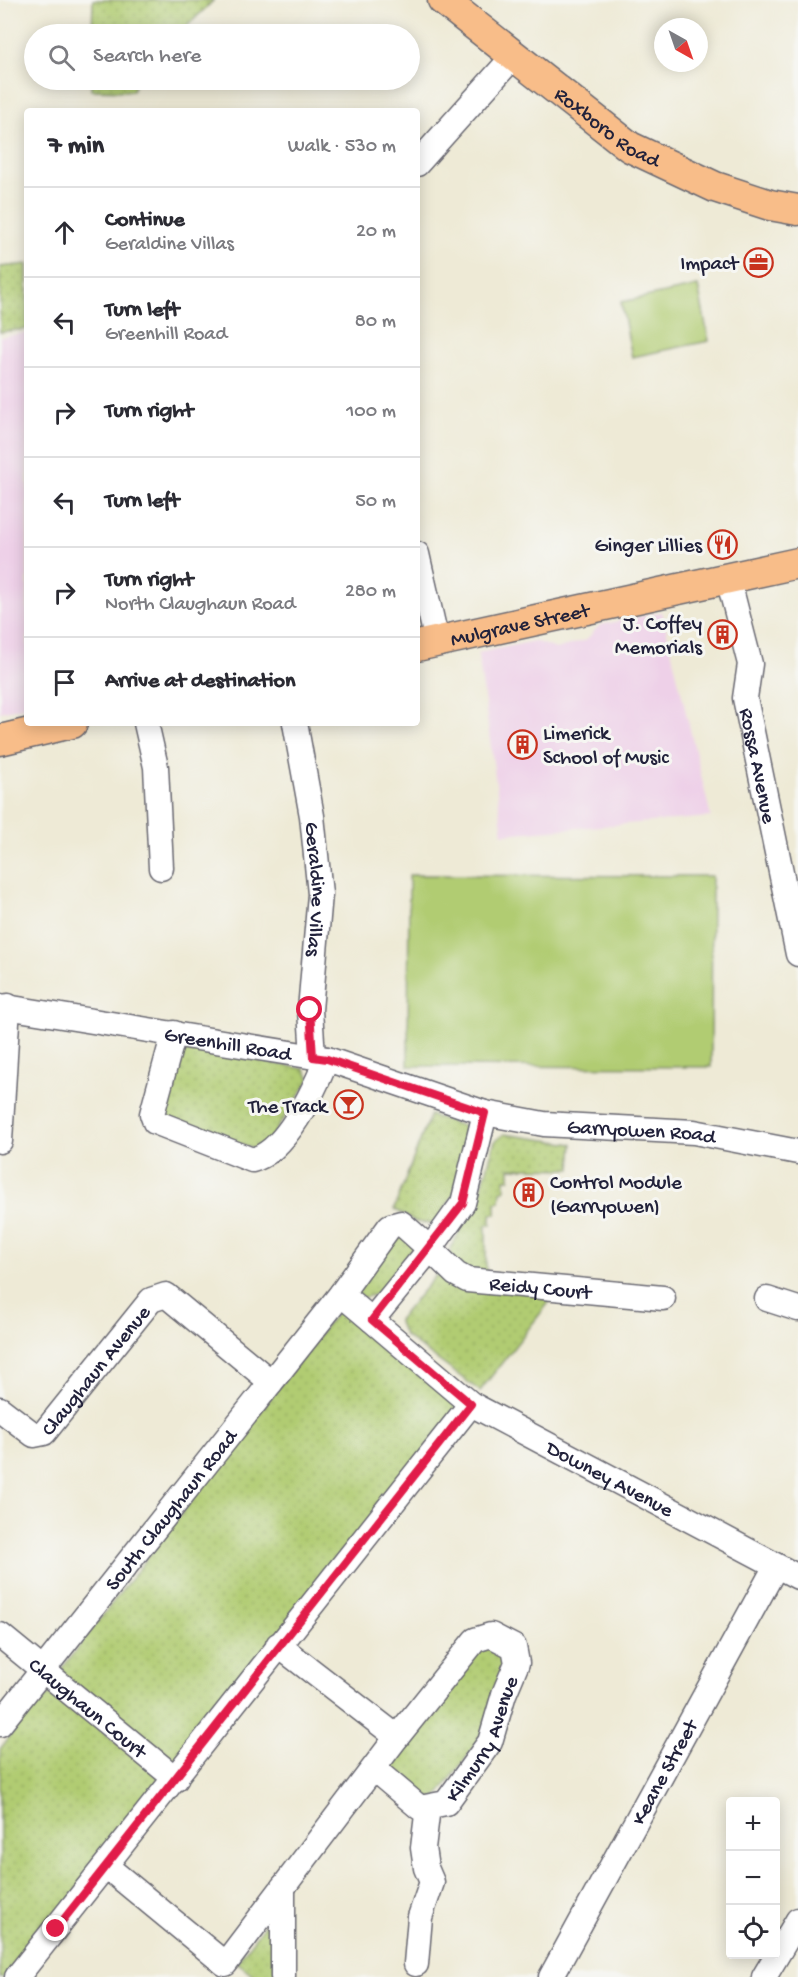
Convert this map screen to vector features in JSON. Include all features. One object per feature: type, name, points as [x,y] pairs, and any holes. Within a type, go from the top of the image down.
[{"type":"main road","name":"Roxboro Road","points":[[443,0],[630,147],[715,187],[770,206],[798,210]]},
{"type":"main road","name":"Mulgrave Street","points":[[427,644],[798,563]]},
{"type":"main road","points":[[0,740],[59,726]]},
{"type":"street","points":[[420,161],[513,57]]},
{"type":"street","name":"Rossa Avenue","points":[[728,578],[750,664],[745,698],[798,954]]},
{"type":"street","points":[[420,581],[427,644]]},
{"type":"street","points":[[147,726],[156,767],[160,868]]},
{"type":"street","name":"Geraldine Villas","points":[[296,726],[312,816],[320,894],[310,1010],[320,1058]]},
{"type":"street","points":[[0,1141],[4,1006]]},
{"type":"street","name":"Greenhill Road","points":[[4,1006],[320,1058],[485,1113]]},
{"type":"street","points":[[174,1033],[152,1114],[155,1122],[252,1160],[269,1154],[310,1098],[320,1058]]},
{"type":"street","points":[[372,1320],[430,1249],[463,1203],[485,1113]]},
{"type":"street","name":"Garryowen Road","points":[[485,1113],[553,1126],[694,1132],[798,1152]]},
{"type":"street","name":"Reidy Court","points":[[341,1294],[390,1227],[401,1223],[456,1274],[467,1280],[663,1298]]},
{"type":"street","name":"Claughaun Avenue","points":[[0,1409],[34,1435],[44,1433],[151,1299],[166,1294],[271,1382]]},
{"type":"street","name":"Downey Avenue","points":[[341,1294],[471,1404],[798,1577]]},
{"type":"street","name":"South Claughaun Road","points":[[0,1724],[341,1294]]},
{"type":"street","points":[[768,1299],[798,1309]]},
{"type":"street","points":[[17,1977],[471,1404]]},
{"type":"street","name":"Keane Street","points":[[550,1977],[776,1566]]},
{"type":"street","name":"Claughaun Court","points":[[0,1635],[176,1779]]},
{"type":"street","name":"Kilmurry Avenue","points":[[106,1866],[233,1971],[283,1887],[375,1770],[397,1737],[475,1640],[491,1635],[514,1647],[517,1663],[504,1694],[490,1742],[446,1803],[420,1808],[375,1770]]},
{"type":"street","points":[[278,1645],[397,1737]]},
{"type":"street","points":[[416,1964],[420,1917],[432,1882],[426,1868],[423,1848],[428,1807]]},
{"type":"street","points":[[283,1887],[283,1977]]},
{"type":"street","points":[[764,1977],[798,1920]]},
{"type":"shaded area","points":[[24,333],[24,707],[0,712],[0,337]]},
{"type":"shaded area","points":[[662,612],[711,817],[503,834],[478,653],[534,641],[556,649],[586,640],[600,625]]},
{"type":"green space","points":[[93,0],[214,0],[189,24],[92,24]]},
{"type":"green space","points":[[24,264],[24,329],[0,332],[0,267]]},
{"type":"green space","points":[[698,286],[709,341],[632,357],[621,302]]},
{"type":"green space","points":[[409,875],[712,876],[711,1067],[408,1066]]},
{"type":"green space","points":[[180,1047],[305,1069],[310,1079],[268,1142],[254,1149],[166,1120],[160,1110]]},
{"type":"green space","points":[[430,1115],[469,1128],[456,1190],[436,1224],[415,1222],[394,1209]]},
{"type":"green space","points":[[504,1134],[573,1144],[571,1169],[510,1168],[510,1179],[505,1179],[505,1191],[501,1191],[500,1202],[496,1203],[496,1214],[491,1214],[491,1225],[486,1225],[486,1275],[467,1272],[452,1259],[450,1248],[477,1204],[495,1141]]},
{"type":"green space","points":[[391,1233],[409,1234],[414,1251],[380,1293],[363,1298],[356,1291]]},
{"type":"green space","points":[[439,1272],[554,1296],[480,1391],[404,1335],[398,1320]]},
{"type":"green space","points":[[343,1304],[459,1407],[176,1765],[59,1672]]},
{"type":"green space","points":[[491,1645],[504,1656],[503,1668],[480,1739],[437,1797],[421,1799],[391,1774],[391,1761],[473,1648]]},
{"type":"green space","points":[[59,1695],[164,1782],[9,1977],[0,1977],[0,1749],[41,1696]]},
{"type":"green space","points":[[276,1909],[275,1977],[256,1977],[237,1962]]},
{"type":"place","name":"Impact","points":[[759,262]]},
{"type":"place","name":"Ginger Lillies","points":[[723,544]]},
{"type":"place","name":"J. Coffey Memorials","points":[[723,634]]},
{"type":"place","name":"Limerick School of Music","points":[[522,744]]},
{"type":"place","name":"The Track","points":[[348,1105]]},
{"type":"place","name":"Control Module (Garryowen)","points":[[529,1193]]},
{"type":"route","points":[[56,1929],[176,1779],[278,1645],[471,1404],[372,1320],[430,1249],[463,1203],[485,1113],[327,1059],[313,1057],[310,1010]]}]
